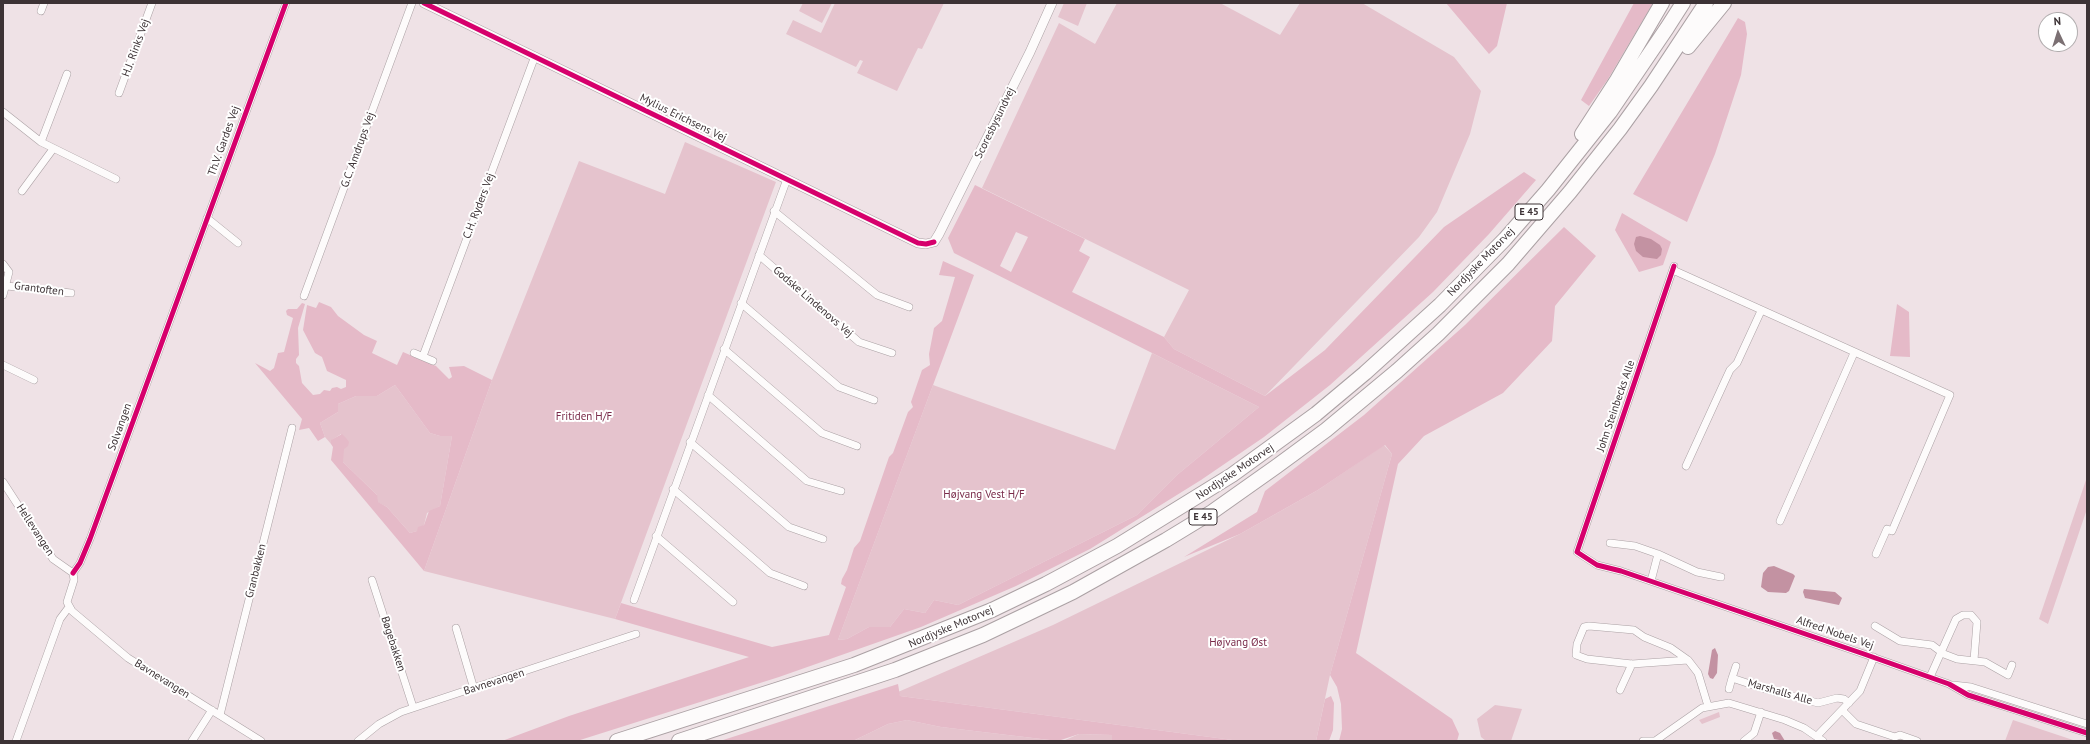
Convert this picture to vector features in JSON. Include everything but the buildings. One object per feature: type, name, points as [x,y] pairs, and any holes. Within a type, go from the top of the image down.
[{"type":"highway","points":[[1365,373],[1482,252],[1543,184],[1582,134],[1617,80],[1662,3]]},
{"type":"highway","name":"Nordjyske Motorvej","points":[[617,741],[873,658],[964,622],[1046,584],[1117,546],[1232,475],[1316,414],[1365,373],[1440,305],[1505,239],[1548,190],[1610,112],[1683,3]]},
{"type":"highway","name":"Nordjyske Motorvej","points":[[679,741],[850,686],[983,635],[1073,592],[1120,567],[1212,512],[1326,430],[1397,371],[1438,334],[1508,264],[1570,192],[1620,129],[1656,80],[1706,3]]},
{"type":"highway","points":[[1620,129],[1724,3]]},
{"type":"street","points":[[41,11],[44,3]]},
{"type":"street","name":"H.J. Rinks Vej","points":[[119,93],[152,3]]},
{"type":"street","name":"Th.V. Gardes Vej","points":[[181,286],[286,3]]},
{"type":"street","name":"G.C. Amdrups Vej","points":[[304,296],[412,3]]},
{"type":"street","name":"Mylius Erichsens Vej","points":[[424,3],[918,243],[926,244],[934,242]]},
{"type":"street","name":"Scoresbysundvej","points":[[934,242],[990,132],[1052,3]]},
{"type":"street","name":"C.H. Ryders Vej","points":[[422,356],[535,56]]},
{"type":"street","points":[[41,142],[67,74]]},
{"type":"street","points":[[3,112],[41,142],[116,179]]},
{"type":"street","points":[[22,191],[53,148]]},
{"type":"street","points":[[634,600],[690,442],[787,179]]},
{"type":"street","points":[[774,211],[876,295],[909,307]]},
{"type":"street","points":[[207,218],[238,243]]},
{"type":"street","name":"Godske Lindenovs Vej","points":[[758,255],[859,342],[892,353]]},
{"type":"street","points":[[3,264],[9,272],[7,286],[3,295]]},
{"type":"street","name":"John Steinbecks Alle","points":[[1578,552],[1674,268],[1760,311],[1950,395],[1892,531],[1887,529],[1876,554]]},
{"type":"street","name":"Grantoften","points":[[7,286],[71,293]]},
{"type":"street","name":"Solvangen","points":[[16,741],[60,619],[69,607],[68,597],[74,580],[73,573],[80,563],[90,539],[181,286]]},
{"type":"street","points":[[741,303],[839,387],[874,400]]},
{"type":"street","points":[[1686,466],[1730,370],[1738,363],[1760,311]]},
{"type":"street","points":[[724,349],[822,433],[857,446]]},
{"type":"street","points":[[414,353],[433,361]]},
{"type":"street","points":[[1780,522],[1854,353]]},
{"type":"street","points":[[3,365],[34,380]]},
{"type":"street","points":[[708,395],[807,480],[841,491]]},
{"type":"street","name":"Granbakken","points":[[220,715],[292,428]]},
{"type":"street","points":[[690,442],[790,527],[823,539]]},
{"type":"street","name":"Hellevangen","points":[[3,482],[53,559],[73,573]]},
{"type":"street","points":[[673,489],[770,573],[804,586]]},
{"type":"street","points":[[656,536],[733,602]]},
{"type":"street","points":[[1610,543],[1635,546],[1658,554],[1697,572],[1721,577]]},
{"type":"street","name":"Alfred Nobels Vej","points":[[1578,552],[1597,565],[1874,657],[1949,684],[1968,695],[2087,733]]},
{"type":"street","points":[[1651,582],[1658,554]]},
{"type":"street","name":"Bøgebakken","points":[[372,580],[413,707]]},
{"type":"street","name":"Bavnevangen","points":[[69,607],[128,658],[261,741]]},
{"type":"street","points":[[1930,677],[1956,619],[1963,615],[1971,615],[1975,617],[1978,626],[1974,660]]},
{"type":"street","points":[[1688,660],[1632,664],[1587,659],[1576,655],[1577,644],[1584,627],[1590,626],[1634,630],[1644,637],[1671,648],[1688,660],[1698,673],[1708,706]]},
{"type":"street","points":[[1875,626],[1900,641],[1932,645],[1944,654],[1957,659],[1985,662],[2008,675],[2012,665]]},
{"type":"street","points":[[456,628],[474,688]]},
{"type":"street","name":"Bavnevangen","points":[[358,741],[390,717],[413,707],[636,634]]},
{"type":"street","points":[[1643,741],[1655,741],[1693,714],[1708,706],[1729,703],[1761,712],[1804,728],[1820,738],[1842,710],[1860,691],[1866,681],[1874,657]]},
{"type":"street","points":[[1620,690],[1632,664]]},
{"type":"street","name":"Marshalls Alle","points":[[1729,690],[1736,666]]},
{"type":"street","name":"Marshalls Alle","points":[[1732,678],[1818,703],[1837,698],[1844,699],[1849,703]]},
{"type":"street","name":"Alfred Nobels Vej","points":[[1949,684],[1971,687],[2087,724]]},
{"type":"street","points":[[192,741],[212,710]]},
{"type":"street","points":[[1842,710],[1856,724],[1895,737],[1900,735],[1917,741]]},
{"type":"street","points":[[1744,741],[1754,733],[1761,712]]},
{"type":"green space","points":[[803,3],[832,3],[822,23],[799,11]]},
{"type":"green space","points":[[835,3],[944,3],[922,49],[918,48],[897,91],[857,73],[863,61],[860,60],[856,67],[786,34],[793,20],[821,33]]},
{"type":"green space","points":[[1064,3],[1087,3],[1078,26],[1058,17]]},
{"type":"green space","points":[[1117,3],[1220,3],[1280,35],[1300,3],[1362,3],[1454,57],[1481,91],[1470,134],[1437,212],[1419,237],[1265,396],[1174,349],[1164,337],[1189,290],[982,188],[1059,23],[1095,44]]},
{"type":"green space","name":"Fritiden H/F","points":[[685,142],[776,182],[615,619],[424,571],[492,380],[579,161],[665,194]]},
{"type":"green space","name":"Højvang Vest H/F","points":[[1152,353],[1259,407],[1177,475],[1137,515],[958,605],[934,600],[925,613],[904,609],[890,627],[869,627],[847,639],[838,640],[933,385],[1115,450]]},
{"type":"green space","points":[[395,385],[430,433],[440,436],[452,436],[440,506],[427,513],[424,525],[417,531],[410,533],[387,507],[377,502],[377,495],[343,462],[341,434],[332,440],[331,444],[325,437],[320,423],[338,412],[338,404],[356,396],[377,396]]},
{"type":"green space","name":"Højvang Øst","points":[[1384,445],[1392,454],[1330,675],[1316,741],[1240,741],[900,696],[898,692],[1053,625],[1240,534],[1318,490]]},
{"type":"green space","points":[[2087,477],[2087,509],[2048,624],[2039,619]]},
{"type":"green space","points":[[1495,705],[1522,709],[1511,741],[1486,741],[1481,737],[1477,719]]},
{"type":"green space","points":[[1719,712],[1720,717],[1702,724],[1699,720]]},
{"type":"green space","points":[[907,720],[941,727],[1058,741],[853,741],[888,724]]},
{"type":"green space","points":[[2013,720],[2073,740],[2073,741],[2005,741]]},
{"type":"green space","points":[[1079,734],[1112,735],[1112,741],[1063,741]]},
{"type":"shaded area","points":[[1446,3],[1507,3],[1497,46],[1489,54]]},
{"type":"shaded area","points":[[1634,3],[1653,3],[1608,79],[1589,106],[1581,100]]},
{"type":"shaded area","points":[[1738,18],[1745,22],[1747,34],[1741,75],[1715,154],[1687,222],[1633,194]]},
{"type":"shaded area","points":[[1524,172],[1536,180],[1489,234],[1433,292],[1330,385],[1264,437],[1201,480],[1090,549],[1016,586],[921,627],[779,677],[577,741],[502,741],[569,716],[749,657],[615,619],[621,603],[772,647],[829,635],[846,587],[841,584],[842,579],[847,570],[854,548],[860,541],[889,457],[893,453],[908,412],[913,407],[911,402],[922,370],[930,365],[929,354],[934,328],[942,321],[955,277],[939,275],[943,261],[974,275],[838,640],[847,639],[869,627],[890,627],[904,609],[925,613],[934,600],[958,605],[1137,515],[1177,475],[1259,407],[954,253],[948,238],[975,185],[1085,239],[1079,251],[1090,257],[1072,292],[1164,337],[1174,349],[1265,396],[1325,350],[1444,227]],"holes":[[[1016,232],[1028,237],[1011,272],[1000,266]]]},
{"type":"shaded area","points":[[1622,213],[1671,242],[1663,265],[1639,272],[1615,230]]},
{"type":"shaded area","points":[[1564,227],[1596,256],[1555,306],[1552,341],[1503,393],[1424,436],[1398,464],[1356,653],[1452,719],[1459,734],[1457,741],[1339,741],[1342,729],[1341,704],[1337,687],[1330,675],[1392,454],[1385,445],[1318,490],[1240,534],[1184,557],[1257,512],[1265,491],[1364,415],[1465,325]]},
{"type":"shaded area","points":[[1640,236],[1651,239],[1660,245],[1662,249],[1661,255],[1657,259],[1643,257],[1636,251],[1634,244],[1636,237]]},
{"type":"shaded area","points":[[319,302],[331,307],[338,316],[364,335],[377,341],[372,353],[397,365],[403,352],[436,366],[449,379],[452,377],[449,367],[464,366],[492,380],[424,571],[331,460],[333,447],[331,440],[342,434],[346,438],[349,442],[348,446],[344,449],[343,462],[377,495],[378,502],[387,507],[410,533],[417,531],[418,527],[424,525],[429,511],[440,506],[452,436],[440,436],[430,433],[395,385],[377,396],[356,396],[338,404],[338,412],[320,423],[325,437],[318,441],[309,428],[299,430],[302,419],[255,363],[270,371],[274,368],[278,353],[284,352],[293,318],[287,315],[286,311],[288,309],[297,309],[302,303],[305,304],[298,328],[299,355],[296,359],[296,363],[299,366],[302,383],[313,395],[320,394],[324,390],[330,391],[332,388],[337,387],[341,389],[346,387],[346,380],[327,371],[322,357],[315,353],[303,330],[307,305],[316,308]]},
{"type":"shaded area","points":[[1897,304],[1909,312],[1910,357],[1890,356]]},
{"type":"shaded area","points":[[1774,566],[1795,576],[1789,591],[1786,593],[1768,592],[1761,587],[1763,573],[1768,567]]},
{"type":"shaded area","points":[[1804,589],[1835,592],[1842,598],[1839,605],[1805,598],[1803,592]]},
{"type":"shaded area","points":[[1715,648],[1718,655],[1717,673],[1713,679],[1710,678],[1708,674],[1712,650]]},
{"type":"shaded area","points":[[898,684],[900,696],[1240,741],[1112,741],[1112,735],[1079,734],[1058,741],[941,727],[907,720],[888,724],[853,741],[720,741]]},
{"type":"shaded area","points":[[1331,696],[1334,703],[1333,730],[1329,741],[1316,741],[1325,699]]},
{"type":"shaded area","points":[[1775,731],[1780,733],[1785,741],[1774,739],[1772,733]]},
{"type":"cycle path","points":[[73,573],[80,563],[90,539],[286,3]]},
{"type":"cycle path","points":[[424,3],[918,243],[926,244],[934,242]]},
{"type":"cycle path","points":[[1674,266],[1577,552],[1597,565],[1621,571],[1864,654],[1949,684],[1968,695],[2087,733]]}]
